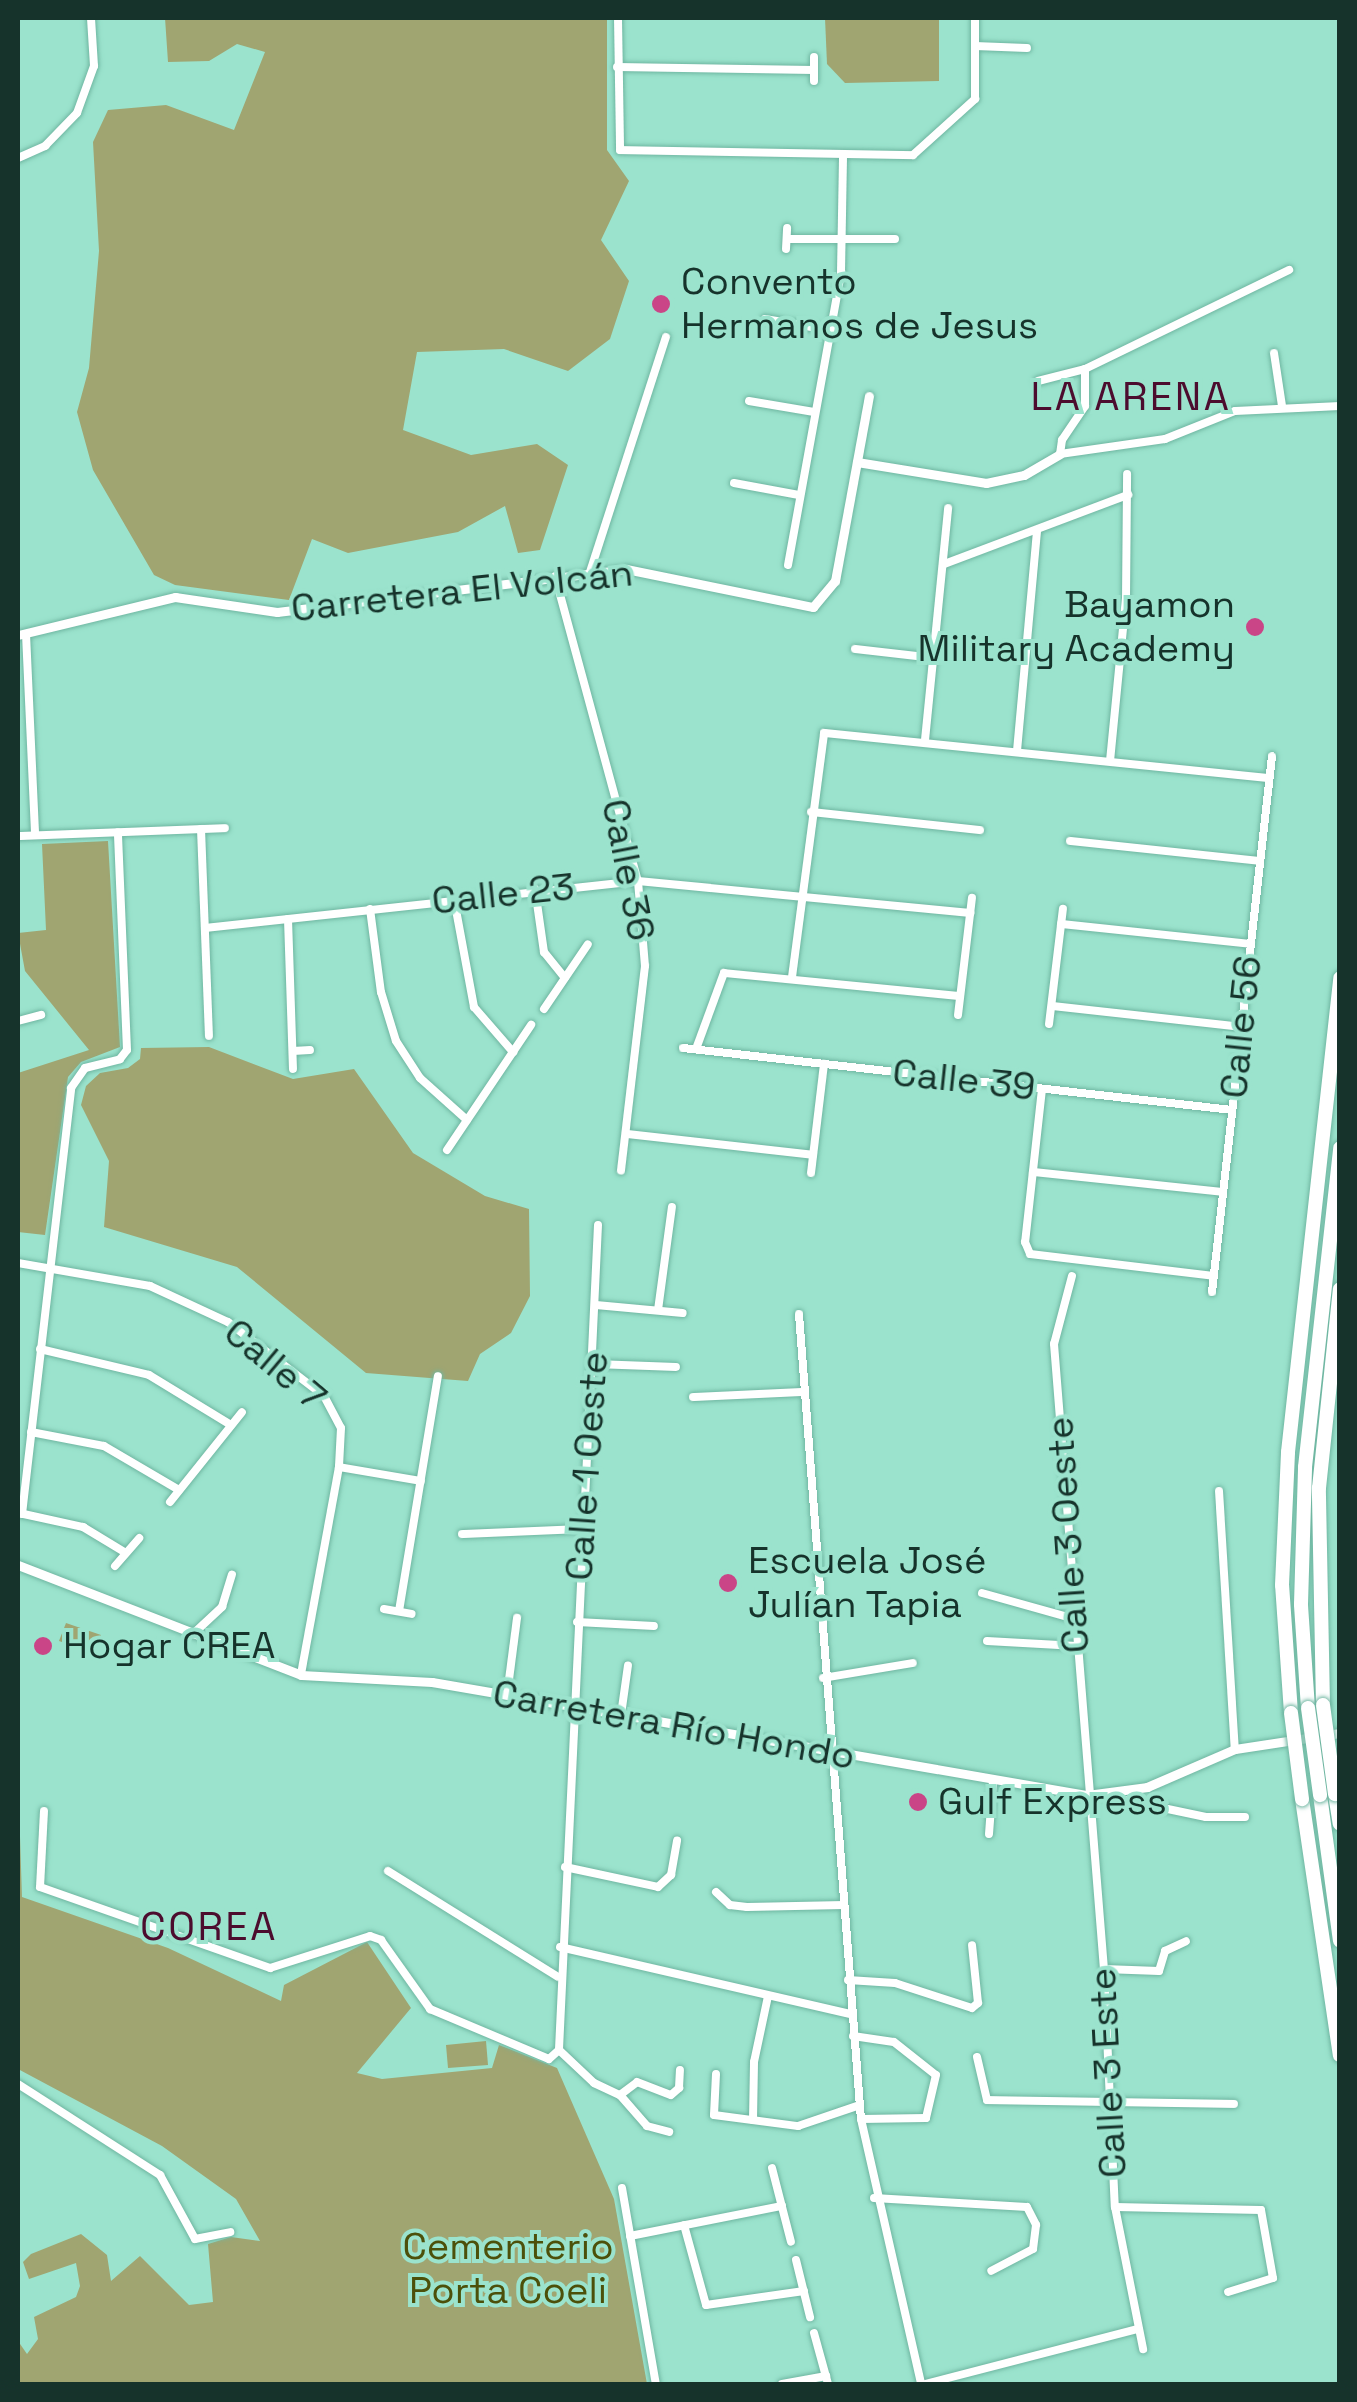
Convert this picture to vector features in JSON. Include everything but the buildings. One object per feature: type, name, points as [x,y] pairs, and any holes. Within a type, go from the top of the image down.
[{"type":"highway","points":[[1340,978],[1288,1452],[1282,1585],[1290,1713],[1340,2056]]},
{"type":"highway","points":[[1340,1148],[1304,1467],[1301,1604],[1327,1795],[1340,1941]]},
{"type":"highway","points":[[1316,1707],[1319,1488],[1340,1288]]},
{"type":"highway","points":[[1327,1795],[1340,1824]]},
{"type":"street","points":[[18,158],[45,146],[77,113],[94,66],[91,18]]},
{"type":"street","points":[[618,18],[620,150],[842,154],[921,152],[970,110],[974,18]]},
{"type":"street","points":[[974,46],[1028,48]]},
{"type":"street","points":[[814,57],[814,81]]},
{"type":"street","points":[[617,68],[814,70]]},
{"type":"street","points":[[788,565],[842,239],[842,154]]},
{"type":"street","points":[[787,228],[787,244],[896,240]]},
{"type":"street","points":[[1038,382],[1086,369],[1290,270]]},
{"type":"street","points":[[765,319],[829,330]]},
{"type":"street","points":[[590,572],[666,337]]},
{"type":"street","points":[[1274,353],[1282,406]]},
{"type":"street","points":[[1060,454],[1084,406],[1086,369]]},
{"type":"street","name":"Carretera El Volcán","points":[[22,635],[175,597],[278,612],[590,572],[655,570],[813,607],[835,581],[869,396]]},
{"type":"street","points":[[750,401],[814,412]]},
{"type":"street","points":[[857,462],[986,482],[1024,475],[1060,454],[1165,439],[1236,411],[1340,406]]},
{"type":"street","points":[[1110,761],[1126,598],[1127,474]]},
{"type":"street","points":[[734,482],[799,494]]},
{"type":"street","points":[[944,564],[1128,495]]},
{"type":"street","points":[[924,740],[948,508]]},
{"type":"street","points":[[1017,751],[1036,530]]},
{"type":"street","name":"Calle 36","points":[[554,576],[638,881],[646,966],[621,1171]]},
{"type":"street","points":[[22,635],[30,694],[35,835]]},
{"type":"street","points":[[870,650],[871,637]]},
{"type":"street","points":[[855,649],[934,658]]},
{"type":"street","points":[[18,695],[30,694]]},
{"type":"street","points":[[792,977],[824,732],[1270,778]]},
{"type":"street","name":"Calle 56","points":[[1212,1292],[1272,756]]},
{"type":"street","points":[[811,812],[980,830]]},
{"type":"street","points":[[18,836],[225,828]]},
{"type":"street","points":[[201,829],[209,1036]]},
{"type":"street","points":[[118,832],[128,1050],[120,1059],[85,1068],[71,1088],[20,1513],[82,1527],[126,1554]]},
{"type":"street","points":[[1070,841],[1260,861]]},
{"type":"street","name":"Calle 23","points":[[205,928],[535,889],[638,881],[970,913]]},
{"type":"street","points":[[535,889],[544,952],[565,978]]},
{"type":"street","points":[[958,1014],[972,898]]},
{"type":"street","points":[[454,900],[474,1007],[513,1052]]},
{"type":"street","points":[[370,909],[381,992],[396,1041],[420,1078],[467,1120]]},
{"type":"street","points":[[1050,1024],[1063,909]]},
{"type":"street","points":[[288,919],[293,1068]]},
{"type":"street","points":[[1061,924],[1251,944]]},
{"type":"street","points":[[544,1009],[588,944]]},
{"type":"street","points":[[696,1050],[724,973],[960,996]]},
{"type":"street","points":[[1052,1006],[1241,1027]]},
{"type":"street","points":[[18,1021],[40,1014]]},
{"type":"street","points":[[447,1150],[531,1025]]},
{"type":"street","name":"Calle 39","points":[[683,1048],[1232,1110]]},
{"type":"street","points":[[293,1051],[310,1050]]},
{"type":"street","points":[[811,1173],[824,1064]]},
{"type":"street","points":[[1042,1089],[1025,1242],[1030,1254],[1214,1276]]},
{"type":"street","points":[[627,1134],[813,1155]]},
{"type":"street","points":[[1033,1172],[1223,1192]]},
{"type":"street","points":[[658,1310],[672,1208]]},
{"type":"street","name":"Calle 1 Oeste","points":[[559,2050],[558,1977],[577,1622],[596,1364],[598,1226]]},
{"type":"street","name":"Calle 7","points":[[18,1263],[150,1286],[228,1322],[324,1396],[341,1428],[339,1466],[301,1675]]},
{"type":"street","name":"Calle 3 Oeste","points":[[1072,1276],[1054,1344],[1087,1795]]},
{"type":"street","points":[[596,1305],[683,1313]]},
{"type":"street","points":[[799,1314],[823,1678],[833,1754],[861,2119],[874,2198],[923,2384],[1138,2329]]},
{"type":"street","points":[[40,1349],[99,1358],[150,1375],[231,1426]]},
{"type":"street","points":[[596,1364],[676,1367]]},
{"type":"street","points":[[398,1611],[438,1376]]},
{"type":"street","points":[[692,1397],[803,1392]]},
{"type":"street","points":[[420,1395],[435,1397]]},
{"type":"street","points":[[170,1502],[242,1412]]},
{"type":"street","points":[[31,1432],[104,1446],[179,1490]]},
{"type":"street","points":[[339,1466],[421,1480]]},
{"type":"street","points":[[1220,1491],[1236,1749]]},
{"type":"street","points":[[462,1534],[583,1529]]},
{"type":"street","points":[[115,1566],[139,1538]]},
{"type":"street","name":"Carretera Río Hondo","points":[[18,1565],[301,1675],[432,1682],[1087,1795],[1106,1796],[1147,1787],[1236,1749],[1340,1733]]},
{"type":"street","points":[[193,1634],[222,1607],[232,1574]]},
{"type":"street","points":[[982,1593],[1075,1619]]},
{"type":"street","points":[[384,1609],[412,1614]]},
{"type":"street","points":[[507,1695],[517,1618]]},
{"type":"street","points":[[577,1622],[654,1626]]},
{"type":"street","points":[[987,1641],[1077,1646]]},
{"type":"street","points":[[823,1678],[912,1664]]},
{"type":"street","points":[[621,1716],[628,1666]]},
{"type":"street","points":[[988,1834],[993,1780]]},
{"type":"street","name":"Calle 3 Este","points":[[1087,1795],[1104,1968],[1114,2207],[1144,2349]]},
{"type":"street","points":[[1106,1796],[1206,1817],[1245,1817]]},
{"type":"street","points":[[44,1811],[40,1887],[270,1968],[370,1936],[381,1940],[430,2009],[549,2059],[559,2050],[594,2082],[620,2095],[647,2126],[669,2132]]},
{"type":"street","points":[[565,1867],[658,1887],[671,1875],[677,1841]]},
{"type":"street","points":[[388,1870],[558,1977]]},
{"type":"street","points":[[716,1892],[730,1904],[747,1907],[844,1905]]},
{"type":"street","points":[[1104,1968],[1159,1971],[1165,1951],[1186,1940]]},
{"type":"street","points":[[848,1980],[895,1983],[972,2008],[978,2002],[972,1945]]},
{"type":"street","points":[[560,1946],[851,2014]]},
{"type":"street","points":[[753,2120],[754,2062],[768,1996]]},
{"type":"street","points":[[853,2036],[894,2042],[936,2075],[926,2118],[861,2119]]},
{"type":"street","points":[[977,2057],[986,2100],[1111,2099],[1234,2104]]},
{"type":"street","points":[[620,2095],[636,2082],[672,2095],[679,2088],[680,2070]]},
{"type":"street","points":[[716,2074],[714,2116],[798,2126],[860,2105]]},
{"type":"street","points":[[18,2084],[160,2175],[195,2240],[230,2232]]},
{"type":"street","points":[[772,2168],[791,2242]]},
{"type":"street","points":[[622,2188],[656,2384]]},
{"type":"street","points":[[874,2198],[1027,2207],[1036,2225],[1032,2248],[992,2271]]},
{"type":"street","points":[[630,2236],[782,2206]]},
{"type":"street","points":[[1114,2207],[1262,2210],[1273,2278],[1228,2292]]},
{"type":"street","points":[[684,2225],[706,2305],[804,2292]]},
{"type":"street","points":[[796,2260],[810,2317]]},
{"type":"street","points":[[782,2384],[827,2380],[814,2333]]},
{"type":"green space","points":[[165,18],[607,18],[607,150],[629,181],[601,240],[629,281],[610,339],[568,371],[504,349],[417,352],[403,430],[471,455],[537,444],[568,465],[540,550],[518,553],[505,506],[458,532],[348,553],[312,539],[289,600],[175,585],[154,575],[93,470],[77,412],[89,368],[99,251],[93,142],[108,110],[166,105],[234,130],[265,52],[237,44],[209,61],[168,62]]},
{"type":"green space","points":[[825,18],[939,18],[939,81],[845,83],[827,64]]},
{"type":"green space","points":[[108,841],[120,1047],[81,1062],[68,1077],[45,1235],[18,1232],[18,1073],[89,1050],[25,971],[18,933],[46,930],[42,844]]},
{"type":"green space","points":[[209,1047],[293,1079],[354,1069],[413,1153],[485,1196],[529,1209],[530,1296],[511,1333],[480,1354],[468,1381],[366,1373],[237,1267],[104,1227],[109,1161],[81,1105],[86,1086],[100,1073],[128,1068],[140,1059],[141,1048]]},
{"type":"green space","points":[[66,1623],[101,1635],[94,1653],[59,1641]]},
{"type":"green space","name":"Cementerio Porta Coeli","points":[[18,1775],[22,1897],[168,1948],[281,2001],[284,1985],[367,1942],[411,2008],[357,2073],[382,2079],[492,2068],[499,2045],[557,2068],[614,2199],[647,2384],[18,2384],[18,2341],[27,2354],[38,2339],[34,2317],[76,2297],[80,2286],[76,2263],[29,2279],[23,2262],[31,2254],[81,2234],[107,2255],[111,2281],[140,2256],[189,2305],[213,2302],[208,2244],[231,2237],[260,2241],[236,2199],[162,2146],[18,2069]]},
{"type":"green space","points":[[486,2041],[488,2065],[448,2068],[446,2045]]},
{"type":"place","name":"Convento Hermanos de Jesus","points":[[661,304]]},
{"type":"place","name":"Bayamon Military Academy","points":[[1255,627]]},
{"type":"place","name":"Escuela José Julían Tapia","points":[[728,1583]]},
{"type":"place","name":"Hogar CREA","points":[[43,1646]]},
{"type":"place","name":"Gulf Express","points":[[918,1802]]},
{"type":"district","name":"LA ARENA","points":[[1131,397]]},
{"type":"district","name":"COREA","points":[[209,1927]]}]
